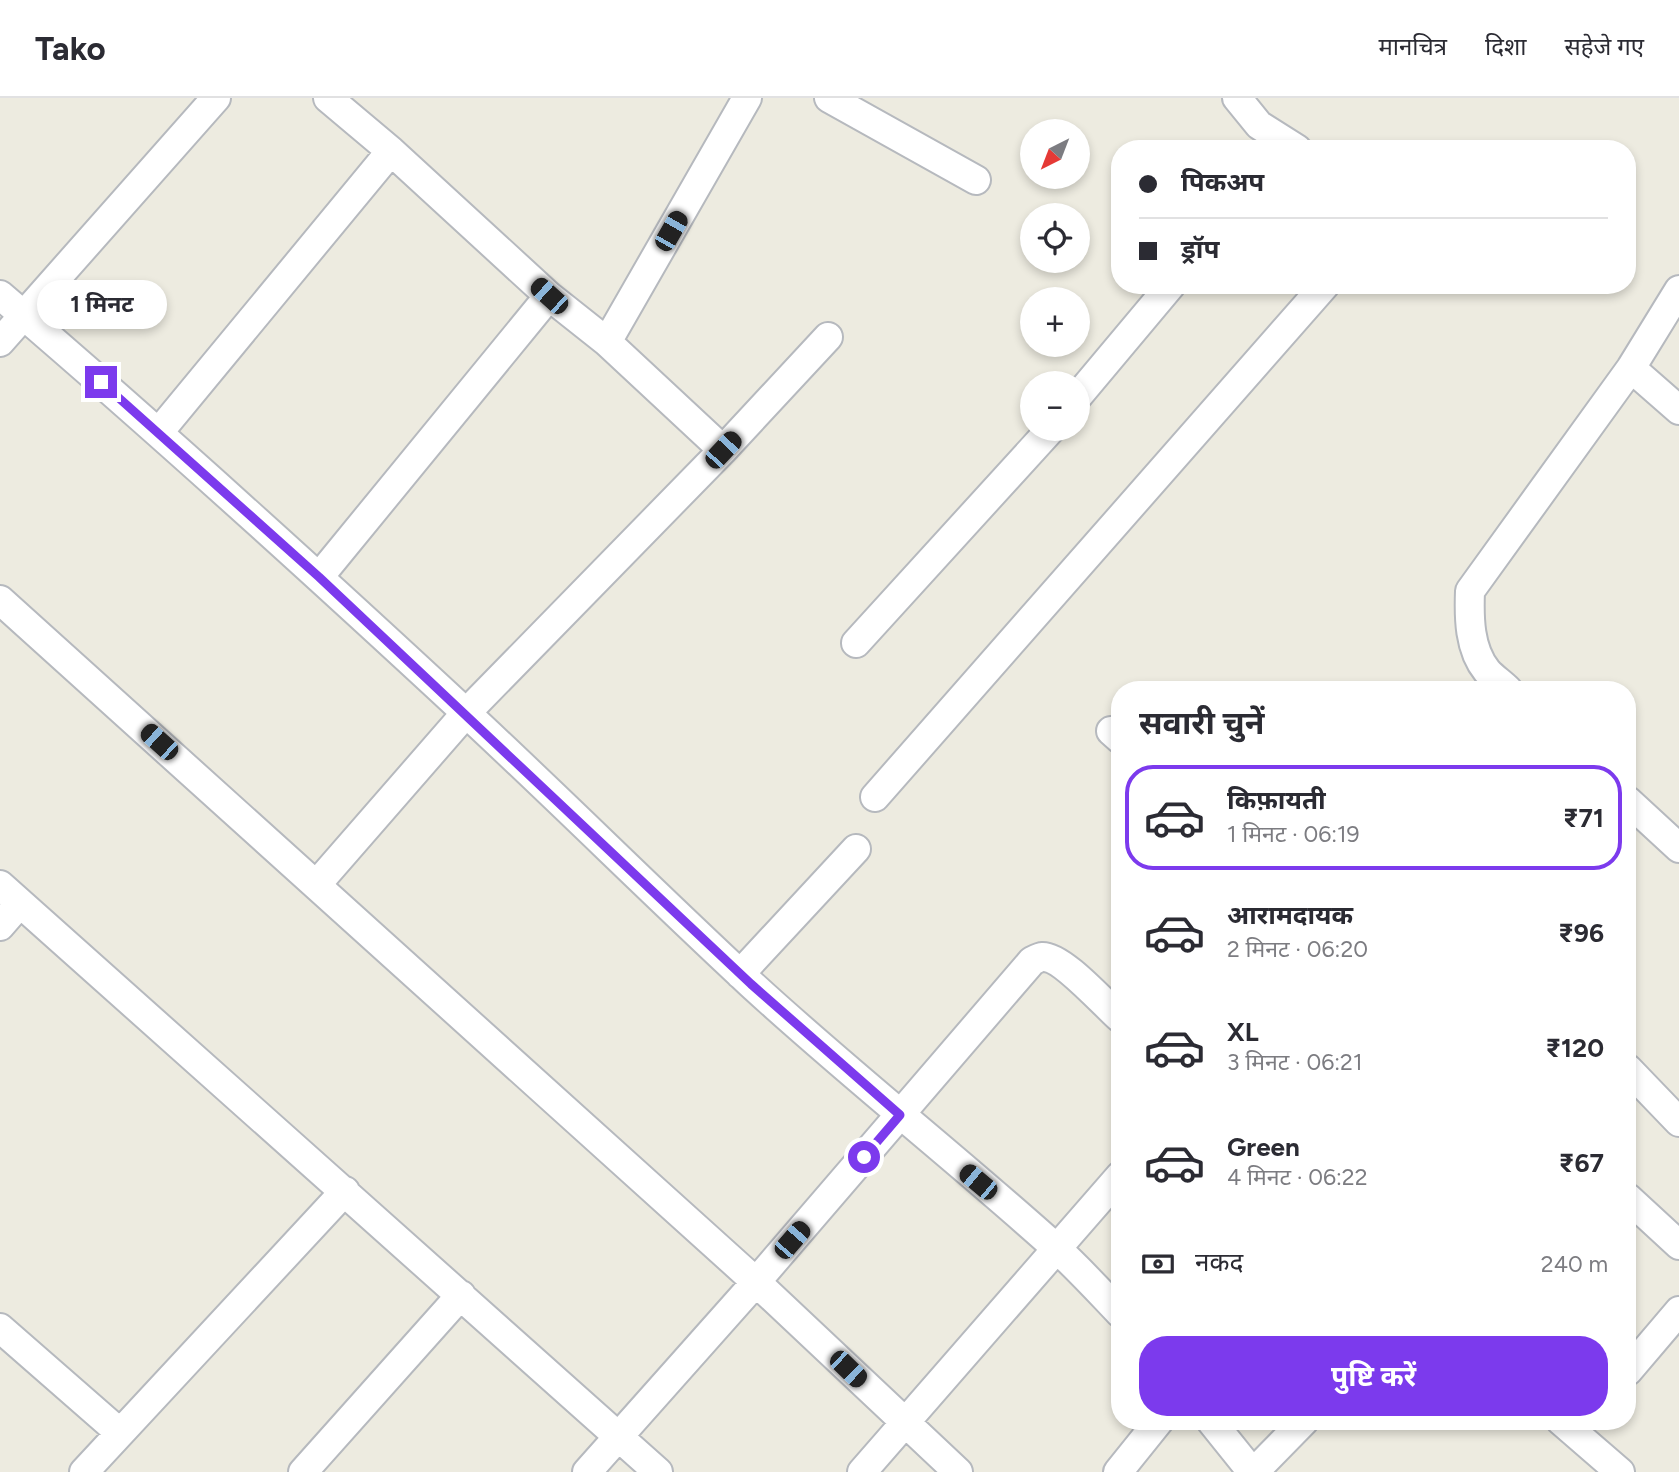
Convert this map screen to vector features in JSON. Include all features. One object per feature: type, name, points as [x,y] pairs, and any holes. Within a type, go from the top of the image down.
[{"type":"street","points":[[0,342],[216,98]]},
{"type":"street","points":[[328,98],[391,151],[549,296],[607,342],[723,450]]},
{"type":"street","points":[[607,342],[747,98]]},
{"type":"street","points":[[829,98],[976,180]]},
{"type":"street","points":[[1237,98],[1259,125],[1281,140]]},
{"type":"street","points":[[159,432],[391,151]]},
{"type":"street","points":[[1499,681],[1486,669],[1475,644],[1469,623],[1470,591],[1631,368],[1679,290]]},
{"type":"street","points":[[1090,382],[1163,294]]},
{"type":"street","points":[[874,797],[1317,294]]},
{"type":"street","points":[[0,295],[159,432],[319,577],[740,974],[1058,1250],[1111,1304]]},
{"type":"street","points":[[319,577],[549,296]]},
{"type":"street","points":[[317,884],[466,713],[723,450],[828,337]]},
{"type":"street","points":[[1631,368],[1679,410]]},
{"type":"street","points":[[856,643],[1040,441]]},
{"type":"street","points":[[0,600],[756,1282],[958,1472]]},
{"type":"street","points":[[1636,808],[1679,848]]},
{"type":"street","points":[[740,974],[856,849]]},
{"type":"street","points":[[0,926],[10,894],[658,1472]]},
{"type":"street","points":[[587,1472],[756,1282],[1032,961],[1041,957],[1052,959],[1111,1010]]},
{"type":"street","points":[[1636,1077],[1679,1122]]},
{"type":"street","points":[[862,1472],[1111,1187]]},
{"type":"street","points":[[84,1472],[345,1191]]},
{"type":"street","points":[[1636,1205],[1679,1245]]},
{"type":"street","points":[[303,1472],[461,1295]]},
{"type":"street","points":[[1636,1362],[1679,1311]]},
{"type":"street","points":[[0,1328],[119,1432]]},
{"type":"street","points":[[1118,1472],[1152,1430]]},
{"type":"street","points":[[1218,1430],[1253,1472],[1295,1430]]},
{"type":"street","points":[[1578,1430],[1620,1472]]},
{"type":"route","points":[[101,382],[466,713],[751,984],[900,1115],[864,1157]]}]
